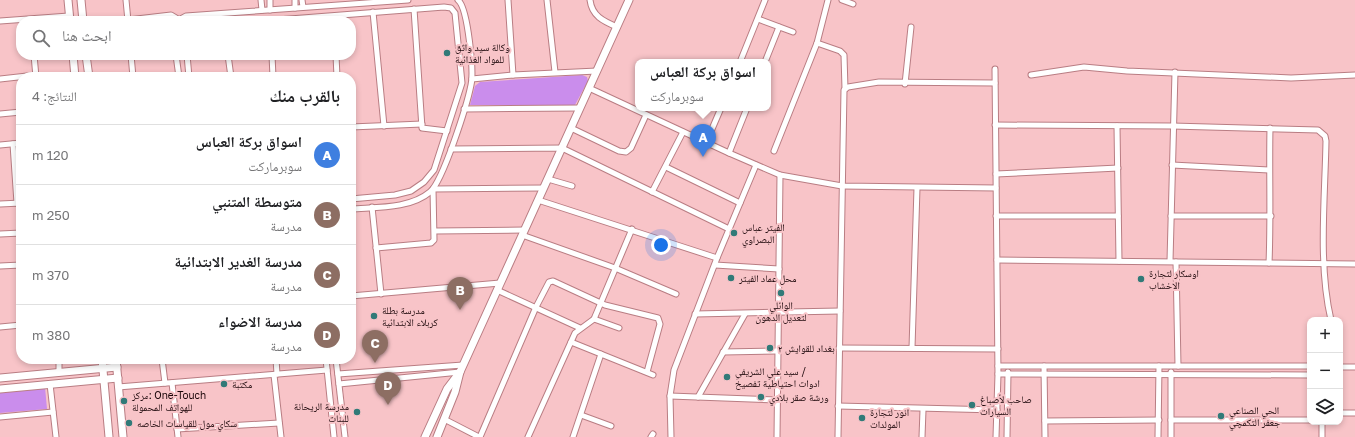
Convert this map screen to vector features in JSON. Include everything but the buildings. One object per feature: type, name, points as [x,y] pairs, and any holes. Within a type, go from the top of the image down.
[{"type":"street","points":[[68,0],[69,16]]},
{"type":"street","points":[[81,0],[83,16]]},
{"type":"street","points":[[126,0],[128,16]]},
{"type":"street","points":[[261,0],[262,10]]},
{"type":"street","points":[[270,0],[270,10]]},
{"type":"street","points":[[295,0],[295,8]]},
{"type":"street","points":[[302,0],[303,8]]},
{"type":"street","points":[[186,16],[408,0]]},
{"type":"street","points":[[356,209],[372,208],[417,200],[433,189],[443,172],[464,109],[472,79],[465,12],[458,0]]},
{"type":"street","points":[[508,0],[513,75]]},
{"type":"street","points":[[547,0],[555,72]]},
{"type":"street","points":[[590,0],[595,14],[600,19],[617,27]]},
{"type":"street","points":[[437,437],[455,392],[463,365],[629,0]]},
{"type":"street","points":[[741,59],[765,0]]},
{"type":"street","points":[[774,151],[817,43],[828,0]]},
{"type":"street","points":[[842,0],[853,4]]},
{"type":"street","points":[[347,4],[348,14]]},
{"type":"street","points":[[340,16],[348,14],[448,7],[455,13],[462,83],[434,170],[418,187],[403,194],[356,199]]},
{"type":"street","points":[[414,9],[422,128],[447,131]]},
{"type":"street","points":[[373,12],[384,126]]},
{"type":"street","points":[[162,16],[173,16]]},
{"type":"street","points":[[758,19],[793,32]]},
{"type":"street","points":[[0,21],[16,20]]},
{"type":"street","points":[[766,59],[779,27]]},
{"type":"street","points":[[905,84],[911,27]]},
{"type":"street","points":[[817,43],[843,53],[845,89],[843,94],[838,437]]},
{"type":"street","points":[[34,60],[36,72]]},
{"type":"street","points":[[73,60],[75,72]]},
{"type":"street","points":[[87,60],[88,72]]},
{"type":"street","points":[[131,60],[133,72]]},
{"type":"street","points":[[177,60],[178,72]]},
{"type":"street","points":[[187,60],[189,72]]},
{"type":"street","points":[[229,60],[230,72]]},
{"type":"street","points":[[272,60],[273,72]]},
{"type":"street","points":[[336,60],[338,72]]},
{"type":"street","points":[[1031,75],[1084,67],[1127,71],[1301,78],[1355,75]]},
{"type":"street","points":[[995,69],[998,349],[996,437]]},
{"type":"street","points":[[472,79],[555,72],[597,71]]},
{"type":"street","points":[[1170,262],[1172,126],[1175,72]]},
{"type":"street","points":[[0,78],[16,77]]},
{"type":"street","points":[[845,89],[848,87],[879,82],[905,84],[995,83]]},
{"type":"street","points":[[589,88],[635,110]]},
{"type":"street","points":[[464,109],[580,108]]},
{"type":"street","points":[[638,111],[780,175],[842,186],[996,188]]},
{"type":"street","points":[[706,143],[720,111]]},
{"type":"street","points":[[729,153],[746,111]]},
{"type":"street","points":[[0,114],[16,112]]},
{"type":"street","points":[[571,128],[619,151],[626,152],[631,148],[646,115]]},
{"type":"street","points":[[449,123],[459,125]]},
{"type":"street","points":[[356,127],[422,124]]},
{"type":"street","points":[[995,125],[1312,128],[1322,132],[1325,136],[1324,263],[1327,302],[1330,317]]},
{"type":"street","points":[[1117,126],[1118,261]]},
{"type":"street","points":[[1269,263],[1271,216],[1269,170],[1270,128]]},
{"type":"street","points":[[652,192],[683,132]]},
{"type":"street","points":[[13,144],[16,174]]},
{"type":"street","points":[[0,145],[16,144]]},
{"type":"street","points":[[451,149],[562,148],[729,229]]},
{"type":"street","points":[[670,437],[670,396],[674,370],[717,258],[756,165]]},
{"type":"street","points":[[1172,165],[1269,170]]},
{"type":"street","points":[[666,167],[740,203]]},
{"type":"street","points":[[996,174],[1118,168]]},
{"type":"street","points":[[778,437],[780,175]]},
{"type":"street","points":[[548,179],[572,186]]},
{"type":"street","points":[[433,189],[543,188]]},
{"type":"street","points":[[912,348],[917,188]]},
{"type":"street","points":[[376,248],[431,243],[435,238],[433,189]]},
{"type":"street","points":[[538,200],[632,229],[717,258]]},
{"type":"street","points":[[0,204],[16,203]]},
{"type":"street","points":[[372,208],[382,294]]},
{"type":"street","points":[[996,216],[1118,216]]},
{"type":"street","points":[[1171,216],[1271,216]]},
{"type":"street","points":[[528,437],[575,333],[594,319],[632,229]]},
{"type":"street","points":[[435,231],[523,233],[615,268],[676,294]]},
{"type":"street","points":[[0,234],[16,233]]},
{"type":"street","points":[[997,260],[1355,264]]},
{"type":"street","points":[[1176,262],[1178,366]]},
{"type":"street","points":[[0,266],[16,265]]},
{"type":"street","points":[[715,265],[779,269]]},
{"type":"street","points":[[444,418],[479,437],[546,285],[551,281],[601,304],[656,316],[660,320],[646,372]]},
{"type":"street","points":[[356,296],[500,283]]},
{"type":"street","points":[[497,290],[580,328]]},
{"type":"street","points":[[696,314],[840,311]]},
{"type":"street","points":[[698,397],[745,314]]},
{"type":"street","points":[[594,319],[619,328]]},
{"type":"street","points":[[0,327],[16,325]]},
{"type":"street","points":[[571,342],[653,375]]},
{"type":"street","points":[[839,348],[998,349]]},
{"type":"street","points":[[723,352],[778,351]]},
{"type":"street","points":[[573,437],[601,354]]},
{"type":"street","points":[[59,364],[59,372]]},
{"type":"street","points":[[103,364],[109,437]]},
{"type":"street","points":[[117,364],[123,437]]},
{"type":"street","points":[[162,364],[164,383]]},
{"type":"street","points":[[276,364],[280,437]]},
{"type":"street","points":[[326,364],[334,437]]},
{"type":"street","points":[[337,364],[345,437]]},
{"type":"street","points":[[338,374],[463,365]]},
{"type":"street","points":[[998,366],[1307,366]]},
{"type":"street","points":[[1007,437],[1008,366]]},
{"type":"street","points":[[1044,366],[1045,437]]},
{"type":"street","points":[[1099,366],[1099,374]]},
{"type":"street","points":[[1158,437],[1159,366]]},
{"type":"street","points":[[1171,437],[1172,366]]},
{"type":"street","points":[[0,378],[117,367]]},
{"type":"street","points":[[1343,367],[1355,367]]},
{"type":"street","points":[[118,387],[327,370]]},
{"type":"street","points":[[339,384],[460,372]]},
{"type":"street","points":[[425,437],[447,389],[460,372]]},
{"type":"street","points":[[998,374],[1307,375]]},
{"type":"street","points":[[0,389],[118,378]]},
{"type":"street","points":[[172,383],[178,437]]},
{"type":"street","points":[[50,384],[56,437]]},
{"type":"street","points":[[670,396],[778,400]]},
{"type":"street","points":[[838,406],[923,410],[997,410]]},
{"type":"street","points":[[922,437],[923,410]]},
{"type":"street","points":[[0,418],[53,412]]},
{"type":"street","points":[[1343,413],[1355,413]]},
{"type":"street","points":[[581,415],[611,426]]},
{"type":"street","points":[[1045,421],[1159,420]]},
{"type":"street","points":[[1171,420],[1307,420]]},
{"type":"street","points":[[177,429],[279,423]]},
{"type":"street","points":[[1322,425],[1322,437]]},
{"type":"shaded area","points":[[582,75],[587,77],[588,81],[575,105],[470,105],[475,86],[480,82]]},
{"type":"shaded area","points":[[45,387],[47,409],[0,413],[0,392]]},
{"type":"place","name":"وكالة سيد واثق للمواد الغذائية","points":[[447,53]]},
{"type":"place","name":"اسواق بركة العباس","points":[[703,157]]},
{"type":"place","name":"الفيتر عباس البصراوي","points":[[734,233]]},
{"type":"place","name":"محل عماد الفيتر","points":[[731,278]]},
{"type":"place","name":"اوسكار لتجارة الاخشاب","points":[[1141,279]]},
{"type":"place","name":"الوائلي لتعديل الدهون","points":[[781,293]]},
{"type":"place","name":"متوسطة المتنبي","points":[[460,310]]},
{"type":"place","name":"مدرسة بطلة كربلاء الابتدائية","points":[[374,316]]},
{"type":"place","name":"بغداد للقوايش ٢","points":[[770,348]]},
{"type":"place","name":"مدرسة الغدير الابتدائية","points":[[375,363]]},
{"type":"place","name":"سيد علي الشريفي / ادوات احتياطية تفصيخ","points":[[727,377]]},
{"type":"place","name":"مكتبة","points":[[224,384]]},
{"type":"place","name":"ورشة صقر بلادي","points":[[761,397]]},
{"type":"place","name":"مركز: One-Touch للهواتف المحمولة","points":[[124,401]]},
{"type":"place","name":"مدرسة الاضواء","points":[[388,405]]},
{"type":"place","name":"صاحب لأصباغ السيارات","points":[[972,405]]},
{"type":"place","name":"مدرسة الريحانة للبنات","points":[[357,412]]},
{"type":"place","name":"الحي الصناعي جعفر التكمچي","points":[[1221,416]]},
{"type":"place","name":"انور لتجارة المولدات","points":[[862,418]]},
{"type":"place","name":"سكاي مول للقياسات الخاصه","points":[[129,423]]}]
